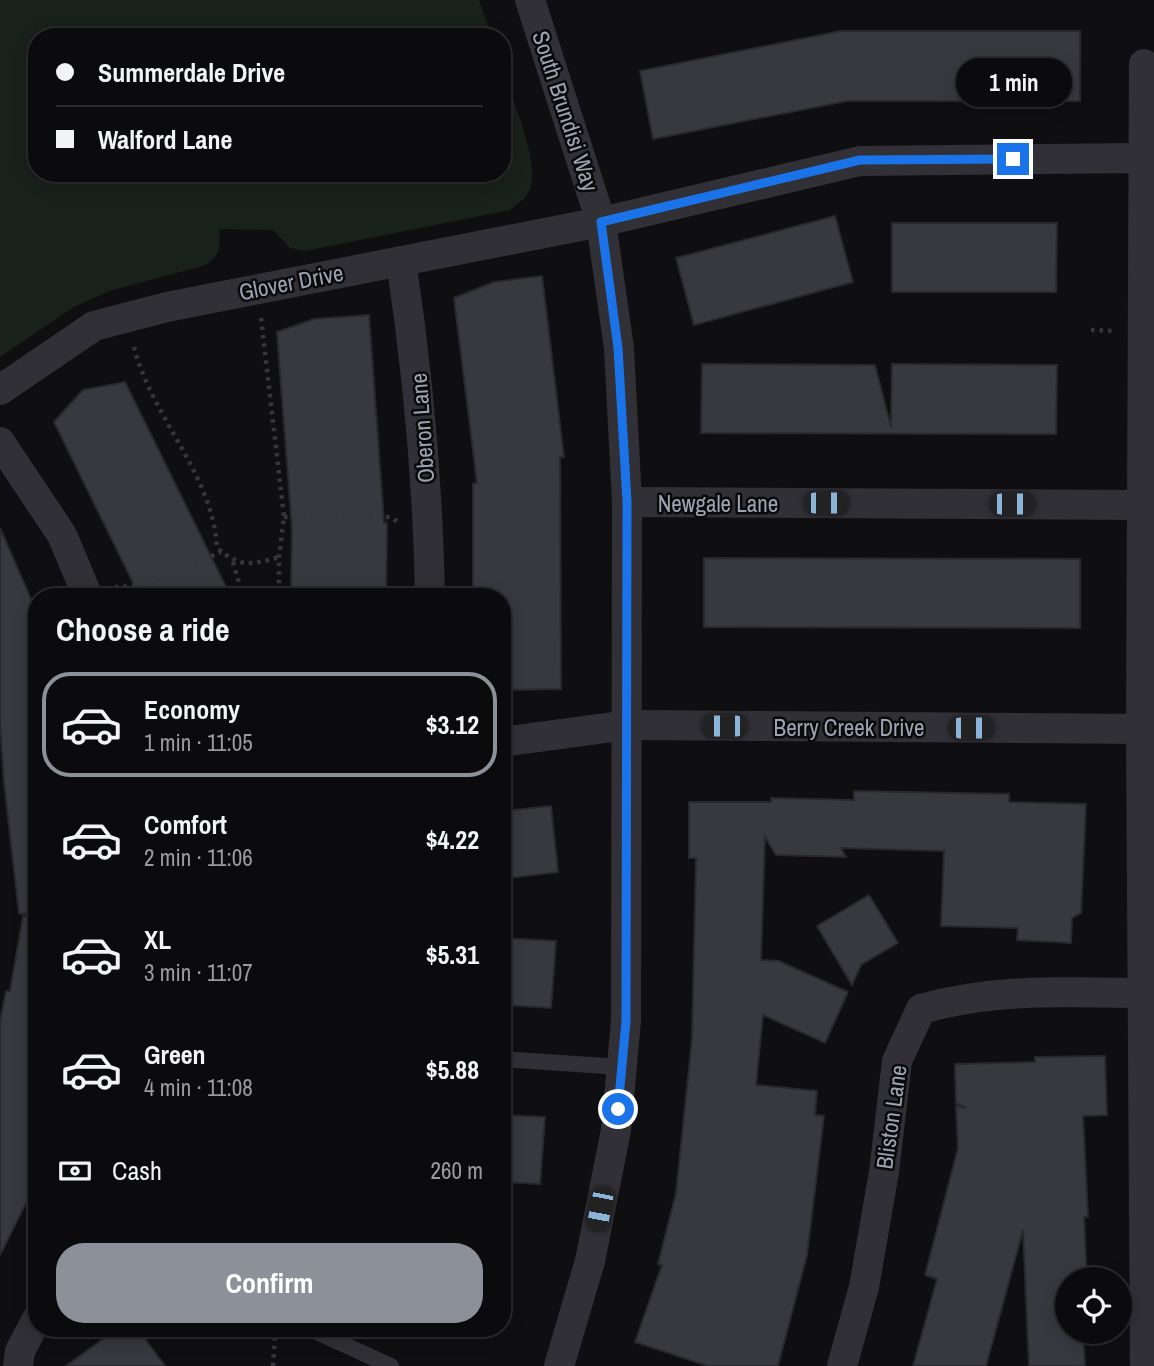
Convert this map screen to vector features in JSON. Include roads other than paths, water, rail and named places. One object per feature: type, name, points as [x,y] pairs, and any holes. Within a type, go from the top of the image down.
[{"type":"street","name":"South Brundisi Way","points":[[530,0],[601,222],[618,348],[627,502],[626,1021],[616,1130],[590,1261],[559,1366]]},
{"type":"street","points":[[1144,64],[1147,729],[1144,993],[1145,1366]]},
{"type":"street","name":"Glover Drive","points":[[0,390],[94,326],[167,307],[601,222],[860,160],[1144,158]]},
{"type":"street","name":"Oberon Lane","points":[[401,261],[416,357],[429,524],[430,588]]},
{"type":"street","points":[[0,442],[62,535],[93,588]]},
{"type":"street","name":"Newgale Lane","points":[[627,502],[1144,505]]},
{"type":"street","name":"Berry Creek Drive","points":[[511,741],[628,725],[1147,729]]},
{"type":"street","name":"Bliston Lane","points":[[842,1366],[864,1287],[884,1172],[897,1060],[921,1009],[963,997],[1009,992],[1144,993]]},
{"type":"street","points":[[18,1366],[20,1351],[28,1336]]},
{"type":"lane","points":[[511,1060],[621,1067]]},
{"type":"lane","points":[[328,1337],[391,1366]]}]
